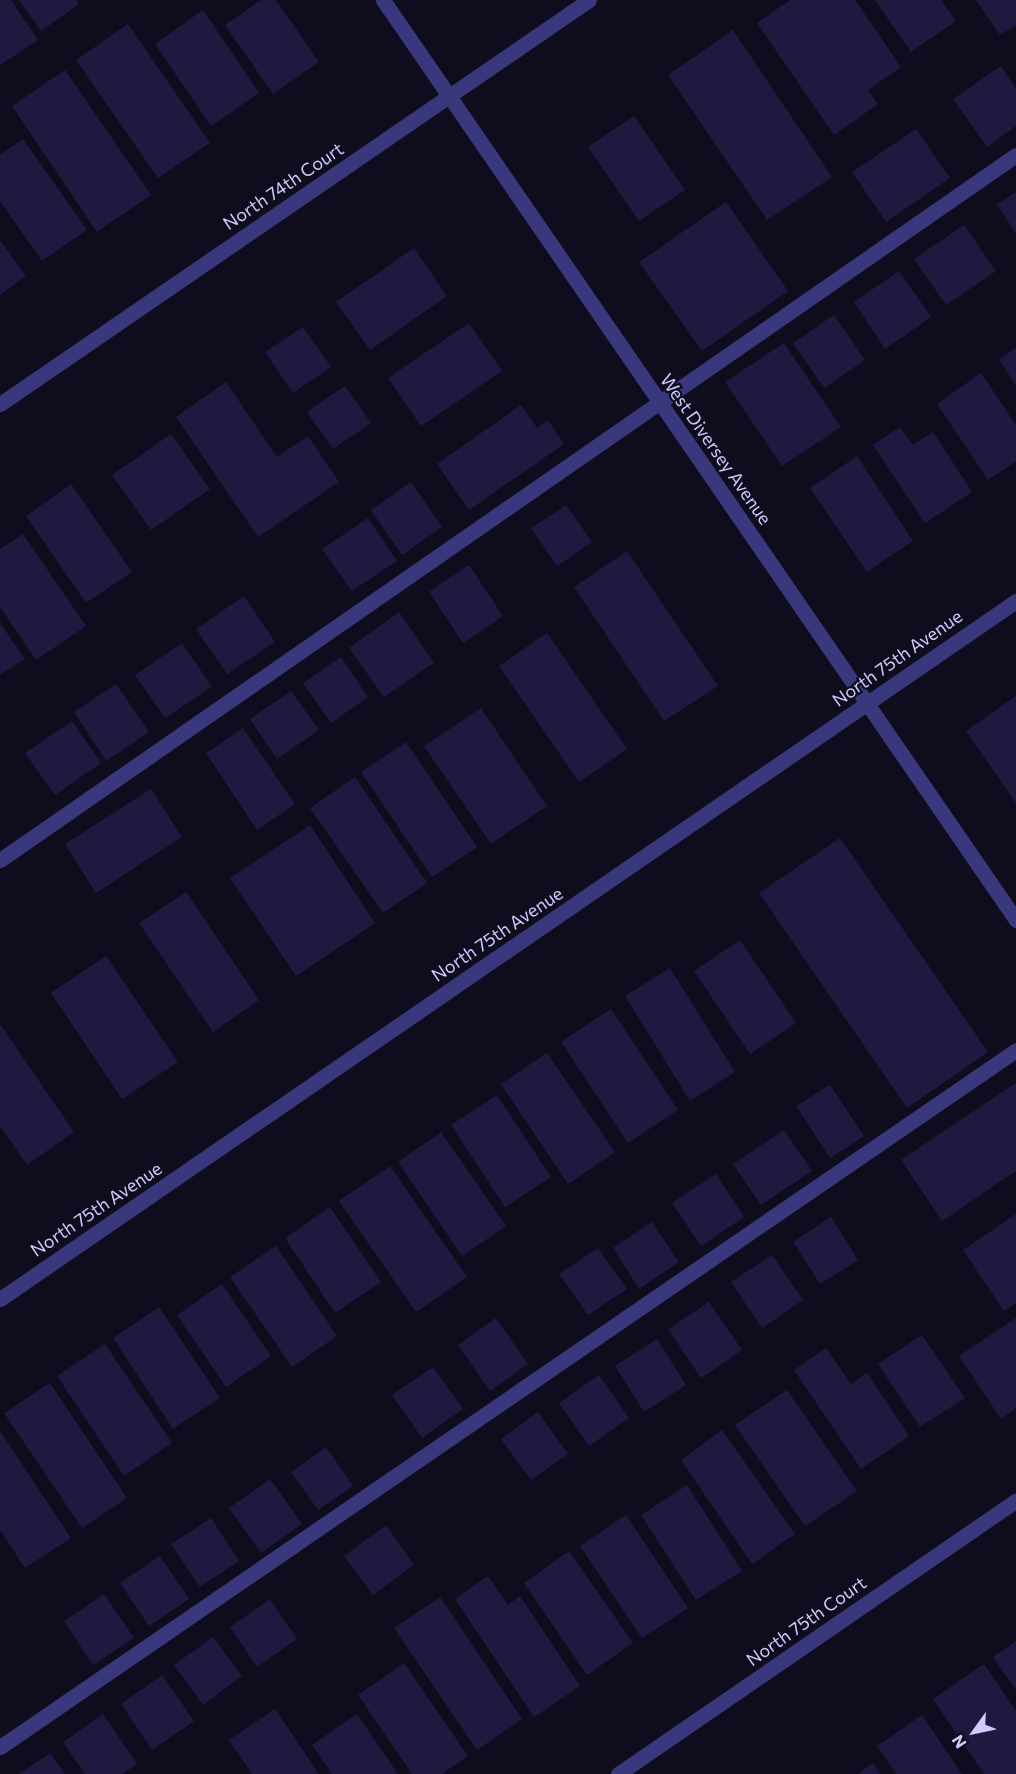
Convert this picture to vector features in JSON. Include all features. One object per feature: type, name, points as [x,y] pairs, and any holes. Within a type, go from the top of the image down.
[{"type":"street","name":"West Diversey Avenue","points":[[383,0],[1016,920]]},
{"type":"street","name":"North 74th Court","points":[[0,405],[589,0]]},
{"type":"street","points":[[0,860],[1016,155]]},
{"type":"street","name":"North 75th Avenue","points":[[0,1299],[1016,601]]},
{"type":"street","points":[[0,1748],[1016,1050]]},
{"type":"street","name":"North 75th Court","points":[[618,1774],[1016,1500]]},
{"type":"building","points":[[0,0],[11,0],[38,40],[0,65]]},
{"type":"building","points":[[19,0],[77,0],[79,4],[41,31]]},
{"type":"building","points":[[261,0],[276,0],[319,62],[273,94],[225,25]]},
{"type":"building","points":[[790,0],[855,0],[901,67],[868,90],[878,104],[834,135],[757,23]]},
{"type":"building","points":[[875,0],[941,0],[956,21],[911,52]]},
{"type":"building","points":[[976,0],[1016,0],[1016,25],[1000,35]]},
{"type":"building","points":[[203,10],[259,93],[211,126],[155,44]]},
{"type":"building","points":[[128,24],[210,143],[158,178],[76,60]]},
{"type":"building","points":[[733,30],[832,177],[767,220],[668,75]]},
{"type":"building","points":[[1001,66],[1016,89],[1016,126],[987,147],[953,99]]},
{"type":"building","points":[[65,70],[151,195],[97,232],[12,106]]},
{"type":"building","points":[[634,116],[685,190],[639,221],[588,147]]},
{"type":"building","points":[[916,129],[950,178],[886,222],[852,172]]},
{"type":"building","points":[[23,139],[87,230],[42,261],[0,201],[0,155]]},
{"type":"building","points":[[1016,192],[1016,234],[997,204]]},
{"type":"building","points":[[726,202],[788,291],[702,351],[639,262]]},
{"type":"building","points":[[964,225],[996,271],[946,305],[914,259]]},
{"type":"building","points":[[0,240],[26,276],[0,295]]},
{"type":"building","points":[[414,248],[447,296],[370,350],[336,302]]},
{"type":"building","points":[[899,271],[931,317],[885,349],[854,302]]},
{"type":"building","points":[[834,315],[865,360],[824,388],[793,343]]},
{"type":"building","points":[[469,323],[502,371],[421,426],[388,378]]},
{"type":"building","points":[[303,327],[331,367],[293,393],[265,352]]},
{"type":"building","points":[[784,343],[841,427],[782,466],[725,382]]},
{"type":"building","points":[[1016,348],[1016,386],[999,359]]},
{"type":"building","points":[[981,373],[1016,425],[1016,461],[988,480],[937,404]]},
{"type":"building","points":[[226,382],[277,457],[308,436],[339,482],[258,537],[176,417]]},
{"type":"building","points":[[345,386],[371,423],[333,449],[307,412]]},
{"type":"building","points":[[521,405],[537,428],[548,420],[564,444],[469,510],[437,464]]},
{"type":"building","points":[[900,427],[913,445],[933,432],[972,492],[925,523],[873,445]]},
{"type":"building","points":[[171,434],[210,489],[151,530],[112,475]]},
{"type":"building","points":[[857,456],[913,541],[867,572],[810,488]]},
{"type":"building","points":[[411,482],[442,527],[402,555],[371,510]]},
{"type":"building","points":[[71,484],[132,572],[86,603],[26,516]]},
{"type":"building","points":[[566,505],[592,542],[557,566],[531,528]]},
{"type":"building","points":[[368,518],[397,561],[352,591],[322,549]]},
{"type":"building","points":[[23,534],[86,626],[36,660],[0,607],[0,549]]},
{"type":"building","points":[[627,551],[718,686],[664,721],[574,587]]},
{"type":"building","points":[[469,565],[503,616],[463,643],[429,592]]},
{"type":"building","points":[[244,596],[275,642],[227,674],[196,629]]},
{"type":"building","points":[[399,612],[434,663],[384,697],[349,648]]},
{"type":"building","points":[[0,623],[25,659],[0,675]]},
{"type":"building","points":[[547,633],[627,749],[579,782],[499,666]]},
{"type":"building","points":[[182,643],[212,687],[165,718],[135,675]]},
{"type":"building","points":[[341,657],[368,697],[331,723],[303,683]]},
{"type":"building","points":[[116,684],[149,732],[106,761],[74,712]]},
{"type":"building","points":[[291,691],[319,730],[277,759],[250,719]]},
{"type":"building","points":[[1016,696],[1016,803],[966,731]]},
{"type":"building","points":[[481,708],[547,806],[491,844],[424,746]]},
{"type":"building","points":[[72,721],[101,763],[55,795],[25,753]]},
{"type":"building","points":[[243,728],[295,804],[257,830],[206,753]]},
{"type":"building","points":[[406,742],[477,847],[432,877],[361,772]]},
{"type":"building","points":[[355,777],[427,883],[383,913],[310,808]]},
{"type":"building","points":[[151,789],[182,837],[96,893],[65,844]]},
{"type":"building","points":[[310,825],[375,923],[296,976],[230,878]]},
{"type":"building","points":[[840,838],[988,1052],[907,1108],[759,893]]},
{"type":"building","points":[[186,892],[259,1000],[213,1032],[139,923]]},
{"type":"building","points":[[740,940],[796,1023],[750,1054],[694,971]]},
{"type":"building","points":[[106,956],[178,1062],[122,1099],[51,993]]},
{"type":"building","points":[[670,968],[735,1072],[690,1101],[625,996]]},
{"type":"building","points":[[611,1009],[678,1110],[628,1143],[561,1042]]},
{"type":"building","points":[[0,1024],[74,1132],[27,1165],[0,1126]]},
{"type":"building","points":[[547,1053],[615,1152],[568,1184],[501,1084]]},
{"type":"building","points":[[1016,1083],[1016,1171],[942,1221],[901,1160]]},
{"type":"building","points":[[830,1085],[864,1136],[830,1158],[796,1106]]},
{"type":"building","points":[[497,1095],[551,1177],[505,1207],[451,1125]]},
{"type":"building","points":[[784,1130],[812,1171],[761,1205],[733,1164]]},
{"type":"building","points":[[441,1132],[506,1226],[462,1256],[398,1162]]},
{"type":"building","points":[[390,1166],[467,1277],[416,1312],[339,1201]]},
{"type":"building","points":[[716,1174],[744,1217],[701,1246],[672,1203]]},
{"type":"building","points":[[330,1207],[381,1282],[335,1313],[285,1238]]},
{"type":"building","points":[[1016,1214],[1016,1303],[1004,1311],[963,1250]]},
{"type":"building","points":[[831,1217],[858,1260],[820,1284],[793,1242]]},
{"type":"building","points":[[652,1222],[679,1262],[639,1289],[613,1248]]},
{"type":"building","points":[[276,1246],[337,1336],[292,1367],[230,1277]]},
{"type":"building","points":[[598,1248],[627,1289],[588,1315],[559,1274]]},
{"type":"building","points":[[772,1255],[803,1300],[762,1328],[731,1282]]},
{"type":"building","points":[[222,1284],[271,1356],[226,1387],[177,1315]]},
{"type":"building","points":[[709,1302],[742,1350],[701,1378],[668,1329]]},
{"type":"building","points":[[159,1307],[220,1398],[173,1429],[113,1338]]},
{"type":"building","points":[[496,1318],[528,1364],[490,1391],[458,1345]]},
{"type":"building","points":[[1016,1318],[1016,1408],[1001,1419],[959,1356]]},
{"type":"building","points":[[922,1335],[965,1398],[920,1427],[878,1364]]},
{"type":"building","points":[[657,1339],[686,1385],[644,1412],[615,1366]]},
{"type":"building","points":[[105,1344],[172,1443],[124,1476],[57,1376]]},
{"type":"building","points":[[826,1348],[851,1384],[867,1373],[909,1436],[861,1469],[794,1370]]},
{"type":"building","points":[[433,1367],[463,1409],[422,1438],[392,1395]]},
{"type":"building","points":[[599,1375],[629,1418],[589,1446],[559,1403]]},
{"type":"building","points":[[50,1383],[127,1498],[82,1528],[4,1413]]},
{"type":"building","points":[[787,1390],[857,1491],[805,1526],[735,1425]]},
{"type":"building","points":[[538,1412],[568,1454],[531,1480],[501,1439]]},
{"type":"building","points":[[722,1430],[795,1534],[752,1564],[681,1460]]},
{"type":"building","points":[[0,1431],[71,1538],[25,1568],[0,1530]]},
{"type":"building","points":[[326,1447],[353,1486],[318,1510],[291,1472]]},
{"type":"building","points":[[270,1479],[302,1524],[261,1553],[229,1508]]},
{"type":"building","points":[[687,1485],[742,1571],[696,1600],[641,1515]]},
{"type":"building","points":[[626,1515],[688,1608],[642,1638],[580,1546]]},
{"type":"building","points":[[211,1518],[239,1561],[200,1587],[171,1544]]},
{"type":"building","points":[[386,1525],[414,1565],[373,1595],[344,1556]]},
{"type":"building","points":[[569,1551],[633,1643],[587,1675],[524,1583]]},
{"type":"building","points":[[160,1556],[189,1599],[149,1626],[120,1583]]},
{"type":"building","points":[[488,1576],[508,1605],[520,1596],[580,1686],[534,1717],[455,1599]]},
{"type":"building","points":[[104,1594],[134,1638],[93,1665],[64,1621]]},
{"type":"building","points":[[440,1597],[522,1719],[477,1750],[394,1628]]},
{"type":"building","points":[[270,1599],[297,1639],[257,1667],[230,1627]]},
{"type":"building","points":[[213,1637],[242,1676],[203,1705],[174,1665]]},
{"type":"building","points":[[1016,1641],[1016,1690],[993,1657]]},
{"type":"building","points":[[404,1663],[468,1756],[442,1774],[412,1774],[358,1695]]},
{"type":"building","points":[[984,1664],[1016,1711],[1016,1774],[984,1774],[933,1699]]},
{"type":"building","points":[[162,1675],[194,1721],[152,1750],[121,1704]]},
{"type":"building","points":[[275,1709],[319,1774],[252,1774],[229,1740]]},
{"type":"building","points":[[103,1714],[137,1764],[122,1774],[85,1774],[63,1742]]},
{"type":"building","points":[[357,1714],[398,1774],[332,1774],[312,1745]]},
{"type":"building","points":[[922,1715],[962,1774],[896,1774],[877,1746]]},
{"type":"building","points":[[50,1753],[65,1774],[19,1774]]},
{"type":"building","points":[[873,1763],[880,1774],[858,1774]]}]
